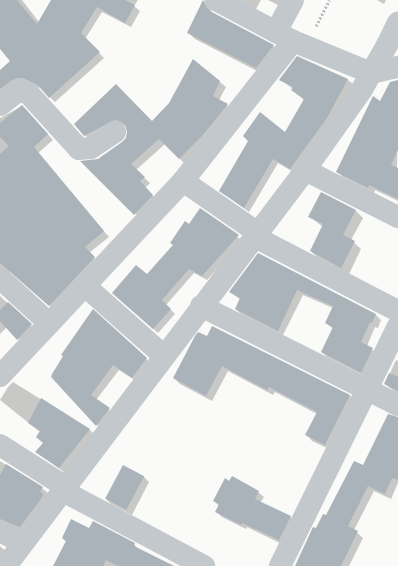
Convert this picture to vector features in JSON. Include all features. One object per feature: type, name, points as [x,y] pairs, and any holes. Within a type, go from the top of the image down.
[{"type":"street","points":[[216,0],[292,40],[371,73],[398,67]]},
{"type":"street","points":[[0,376],[183,181],[292,40],[293,0]]},
{"type":"street","points":[[11,565],[23,543],[122,415],[201,306],[305,170],[361,91],[398,22]]},
{"type":"street","points":[[0,106],[19,90],[29,94],[79,149],[91,148],[115,132]]},
{"type":"street","points":[[305,170],[398,217]]},
{"type":"street","points":[[183,181],[256,235],[398,311]]},
{"type":"street","points":[[0,278],[49,323]]},
{"type":"street","points":[[84,285],[164,356]]},
{"type":"street","points":[[201,306],[398,405]]},
{"type":"street","points":[[280,566],[398,326]]},
{"type":"street","points":[[0,445],[65,489],[204,566]]},
{"type":"street","points":[[0,531],[23,543]]},
{"type":"path","points":[[292,40],[329,0]]},
{"type":"building","points":[[0,0],[17,0],[37,24],[51,0],[125,0],[135,5],[125,23],[97,7],[81,33],[100,52],[49,98],[38,85],[23,78],[12,80],[0,89],[0,70],[10,61],[0,49]]},
{"type":"building","points":[[203,0],[206,7],[210,11],[274,45],[256,68],[187,33]]},
{"type":"building","points":[[297,56],[348,79],[327,118],[290,169],[273,159],[244,208],[219,191],[248,141],[243,136],[260,112],[285,132],[304,99],[291,90],[293,87],[279,80]]},
{"type":"building","points":[[193,59],[220,81],[213,96],[228,104],[202,136],[179,159],[159,139],[131,164],[145,177],[140,181],[153,195],[134,215],[80,161],[98,159],[122,142],[126,138],[127,132],[125,125],[120,121],[114,120],[84,136],[74,124],[116,84],[152,121],[169,103]]},
{"type":"building","points":[[398,80],[398,150],[391,165],[398,168],[398,199],[369,185],[368,188],[336,172],[373,96],[380,101],[390,82]]},
{"type":"building","points":[[22,105],[48,134],[34,147],[104,231],[85,247],[95,257],[49,306],[0,263],[0,154],[9,146],[0,137],[0,123]]},
{"type":"building","points":[[321,192],[356,210],[343,235],[355,241],[341,268],[310,251],[323,224],[308,217]]},
{"type":"building","points":[[200,208],[239,235],[202,276],[189,269],[162,300],[171,309],[153,329],[112,293],[136,265],[147,274],[173,245],[170,243],[185,221],[189,224]]},
{"type":"building","points":[[258,253],[376,314],[372,323],[370,322],[361,342],[373,348],[361,373],[321,352],[333,327],[325,323],[333,306],[297,290],[278,331],[235,309],[240,298],[229,292]]},
{"type":"building","points":[[8,302],[32,324],[17,340],[0,321],[0,310]]},
{"type":"building","points":[[93,309],[147,358],[132,378],[113,365],[91,395],[110,408],[96,426],[51,377],[63,356],[61,355]]},
{"type":"building","points":[[212,326],[350,395],[325,445],[305,435],[317,412],[269,387],[267,390],[222,366],[206,396],[173,378],[198,332],[207,336]]},
{"type":"building","points":[[389,373],[398,377],[398,391],[384,384]]},
{"type":"building","points":[[41,398],[90,429],[59,468],[35,452],[43,443],[36,437],[40,431],[28,423]]},
{"type":"building","points":[[388,414],[398,417],[398,480],[392,478],[385,494],[368,486],[348,526],[358,531],[341,566],[295,566],[313,527],[316,528],[323,514],[326,515],[354,461],[363,465]]},
{"type":"building","points":[[6,464],[43,487],[40,491],[43,494],[41,499],[20,527],[0,519],[0,475]]},
{"type":"building","points":[[123,465],[144,476],[126,510],[105,499]]},
{"type":"building","points":[[232,476],[259,491],[255,499],[291,516],[279,540],[242,523],[241,525],[215,512],[219,504],[213,501],[225,478],[229,481]]},
{"type":"building","points":[[71,519],[89,528],[93,521],[135,543],[134,546],[174,566],[118,566],[106,560],[103,566],[53,566],[66,541],[62,538]]}]
